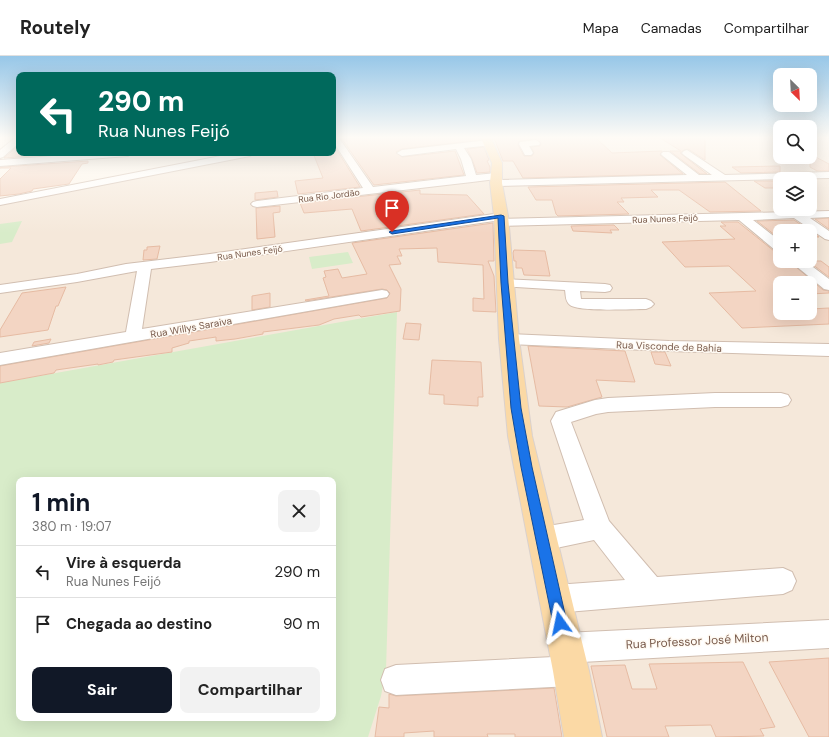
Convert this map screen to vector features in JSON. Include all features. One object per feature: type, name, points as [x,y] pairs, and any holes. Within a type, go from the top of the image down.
[{"type":"main road","points":[[496,170],[509,339],[520,436],[568,659],[583,737]]},
{"type":"street","points":[[0,202],[164,170]]},
{"type":"street","points":[[356,170],[370,191]]},
{"type":"street","points":[[469,170],[472,178]]},
{"type":"street","points":[[686,170],[698,179]]},
{"type":"street","points":[[699,170],[710,178]]},
{"type":"street","points":[[711,170],[723,178]]},
{"type":"street","points":[[726,170],[737,178]]},
{"type":"street","name":"Rua Rio Jordão","points":[[817,176],[829,175]]},
{"type":"street","name":"Rua Rio Jordão","points":[[257,204],[472,178],[698,179],[773,177]]},
{"type":"street","points":[[817,180],[829,187]]},
{"type":"street","name":"Rua Nunes Feijó","points":[[817,214],[829,214]]},
{"type":"street","name":"Rua Nunes Feijó","points":[[0,289],[77,278],[112,270],[501,220],[773,216]]},
{"type":"street","points":[[799,216],[829,236]]},
{"type":"street","points":[[742,217],[773,241]]},
{"type":"street","points":[[133,337],[145,266]]},
{"type":"street","points":[[806,268],[829,286]]},
{"type":"street","points":[[504,283],[605,288]]},
{"type":"street","points":[[572,286],[574,300],[579,304],[646,304]]},
{"type":"street","name":"Rua Willys Saraiva","points":[[0,359],[382,294]]},
{"type":"street","name":"Rua Visconde de Bahia","points":[[509,339],[669,346],[829,350]]},
{"type":"street","points":[[651,591],[599,528],[561,421],[562,417],[595,407],[608,405],[715,400],[781,400]]},
{"type":"street","points":[[542,539],[599,528]]},
{"type":"street","points":[[555,599],[783,581]]},
{"type":"street","name":"Rua Professor José Milton","points":[[396,680],[568,659],[829,634]]},
{"type":"shaded area","points":[[163,170],[829,170],[829,737],[0,737],[0,201]]},
{"type":"green space","points":[[22,221],[12,242],[0,244],[0,224]]},
{"type":"green space","points":[[348,252],[353,263],[312,269],[309,257]]},
{"type":"green space","points":[[397,312],[386,670],[381,696],[368,737],[0,737],[0,383]]},
{"type":"building","points":[[9,170],[78,170],[69,184],[33,189],[32,191],[19,194],[0,196],[0,179]]},
{"type":"building","points":[[320,170],[349,170],[360,187],[298,194],[295,181],[323,178]]},
{"type":"building","points":[[363,170],[462,170],[464,175],[374,185]]},
{"type":"building","points":[[476,170],[490,170],[490,172],[477,173]]},
{"type":"building","points":[[518,170],[678,170],[683,174],[523,178]]},
{"type":"building","points":[[694,170],[702,170],[707,174],[700,174]]},
{"type":"building","points":[[736,170],[780,170],[780,172],[741,173]]},
{"type":"building","points":[[815,170],[829,170],[829,171],[817,171]]},
{"type":"building","points":[[754,181],[773,181],[773,188],[765,188]]},
{"type":"building","points":[[725,182],[761,211],[710,212],[679,190],[651,190],[658,197],[621,198],[624,202],[617,202],[629,214],[558,216],[552,200],[536,200],[528,187]]},
{"type":"building","points":[[420,190],[420,194],[467,195],[484,214],[361,231],[352,209],[304,213],[300,203]]},
{"type":"building","points":[[277,191],[278,197],[255,200],[255,193]]},
{"type":"building","points":[[280,206],[280,212],[273,213],[275,237],[257,239],[256,208]]},
{"type":"building","points":[[829,218],[829,229],[815,219]]},
{"type":"building","points":[[794,220],[800,224],[773,224],[773,234],[757,221]]},
{"type":"building","points":[[721,222],[738,222],[773,250],[773,268],[797,268],[807,276],[773,276],[773,320],[817,320],[817,309],[829,308],[829,324],[742,328],[709,293],[756,291],[729,266],[685,267],[662,242],[735,239],[720,226],[726,226]]},
{"type":"building","points":[[493,223],[494,261],[488,261],[494,276],[496,312],[473,311],[473,298],[484,299],[483,265],[438,262],[437,248],[399,249],[402,256],[397,256],[401,264],[389,265],[401,289],[400,311],[361,317],[359,315],[334,319],[319,325],[263,332],[263,334],[235,339],[216,341],[216,337],[189,341],[189,343],[172,348],[172,352],[114,360],[113,362],[98,365],[56,370],[54,373],[0,383],[0,366],[387,298],[390,293],[387,290],[382,289],[305,300],[329,296],[323,278],[326,277],[324,271],[338,269],[342,278],[367,274],[352,243]]},
{"type":"building","points":[[614,225],[619,230],[610,230],[612,233],[573,231],[571,226]]},
{"type":"building","points":[[160,246],[157,259],[143,260],[144,250],[147,250],[147,247]]},
{"type":"building","points":[[514,250],[545,251],[550,276],[524,275],[522,268],[516,268],[516,261],[514,261],[513,253]]},
{"type":"building","points":[[817,261],[821,261],[829,267],[829,277],[817,268]]},
{"type":"building","points":[[817,285],[823,290],[829,291],[829,293],[817,294]]},
{"type":"building","points":[[66,287],[58,306],[56,306],[48,330],[0,337],[0,330],[22,293]]},
{"type":"building","points":[[270,293],[270,307],[252,310],[252,296]]},
{"type":"building","points":[[406,323],[421,324],[419,340],[403,339]]},
{"type":"building","points":[[51,339],[49,343],[32,346],[34,342]]},
{"type":"building","points":[[528,346],[625,351],[635,382],[596,380],[602,397],[567,407],[539,406]]},
{"type":"building","points":[[651,352],[665,352],[671,366],[655,364]]},
{"type":"building","points":[[432,360],[481,362],[483,397],[478,397],[478,406],[444,404],[444,395],[429,394]]},
{"type":"building","points":[[829,658],[829,737],[809,737],[769,662]]},
{"type":"building","points":[[743,662],[775,727],[760,729],[764,736],[716,737],[711,725],[665,726],[669,737],[607,737],[591,666],[625,665],[632,689],[657,689],[649,664]]},
{"type":"building","points":[[554,688],[562,737],[515,737],[515,734],[487,734],[488,737],[434,737],[434,731],[404,733],[404,737],[375,737],[379,707],[389,708],[389,694],[396,696]]},
{"type":"route","points":[[392,232],[501,216],[504,283],[514,393],[520,436],[560,623]]}]
